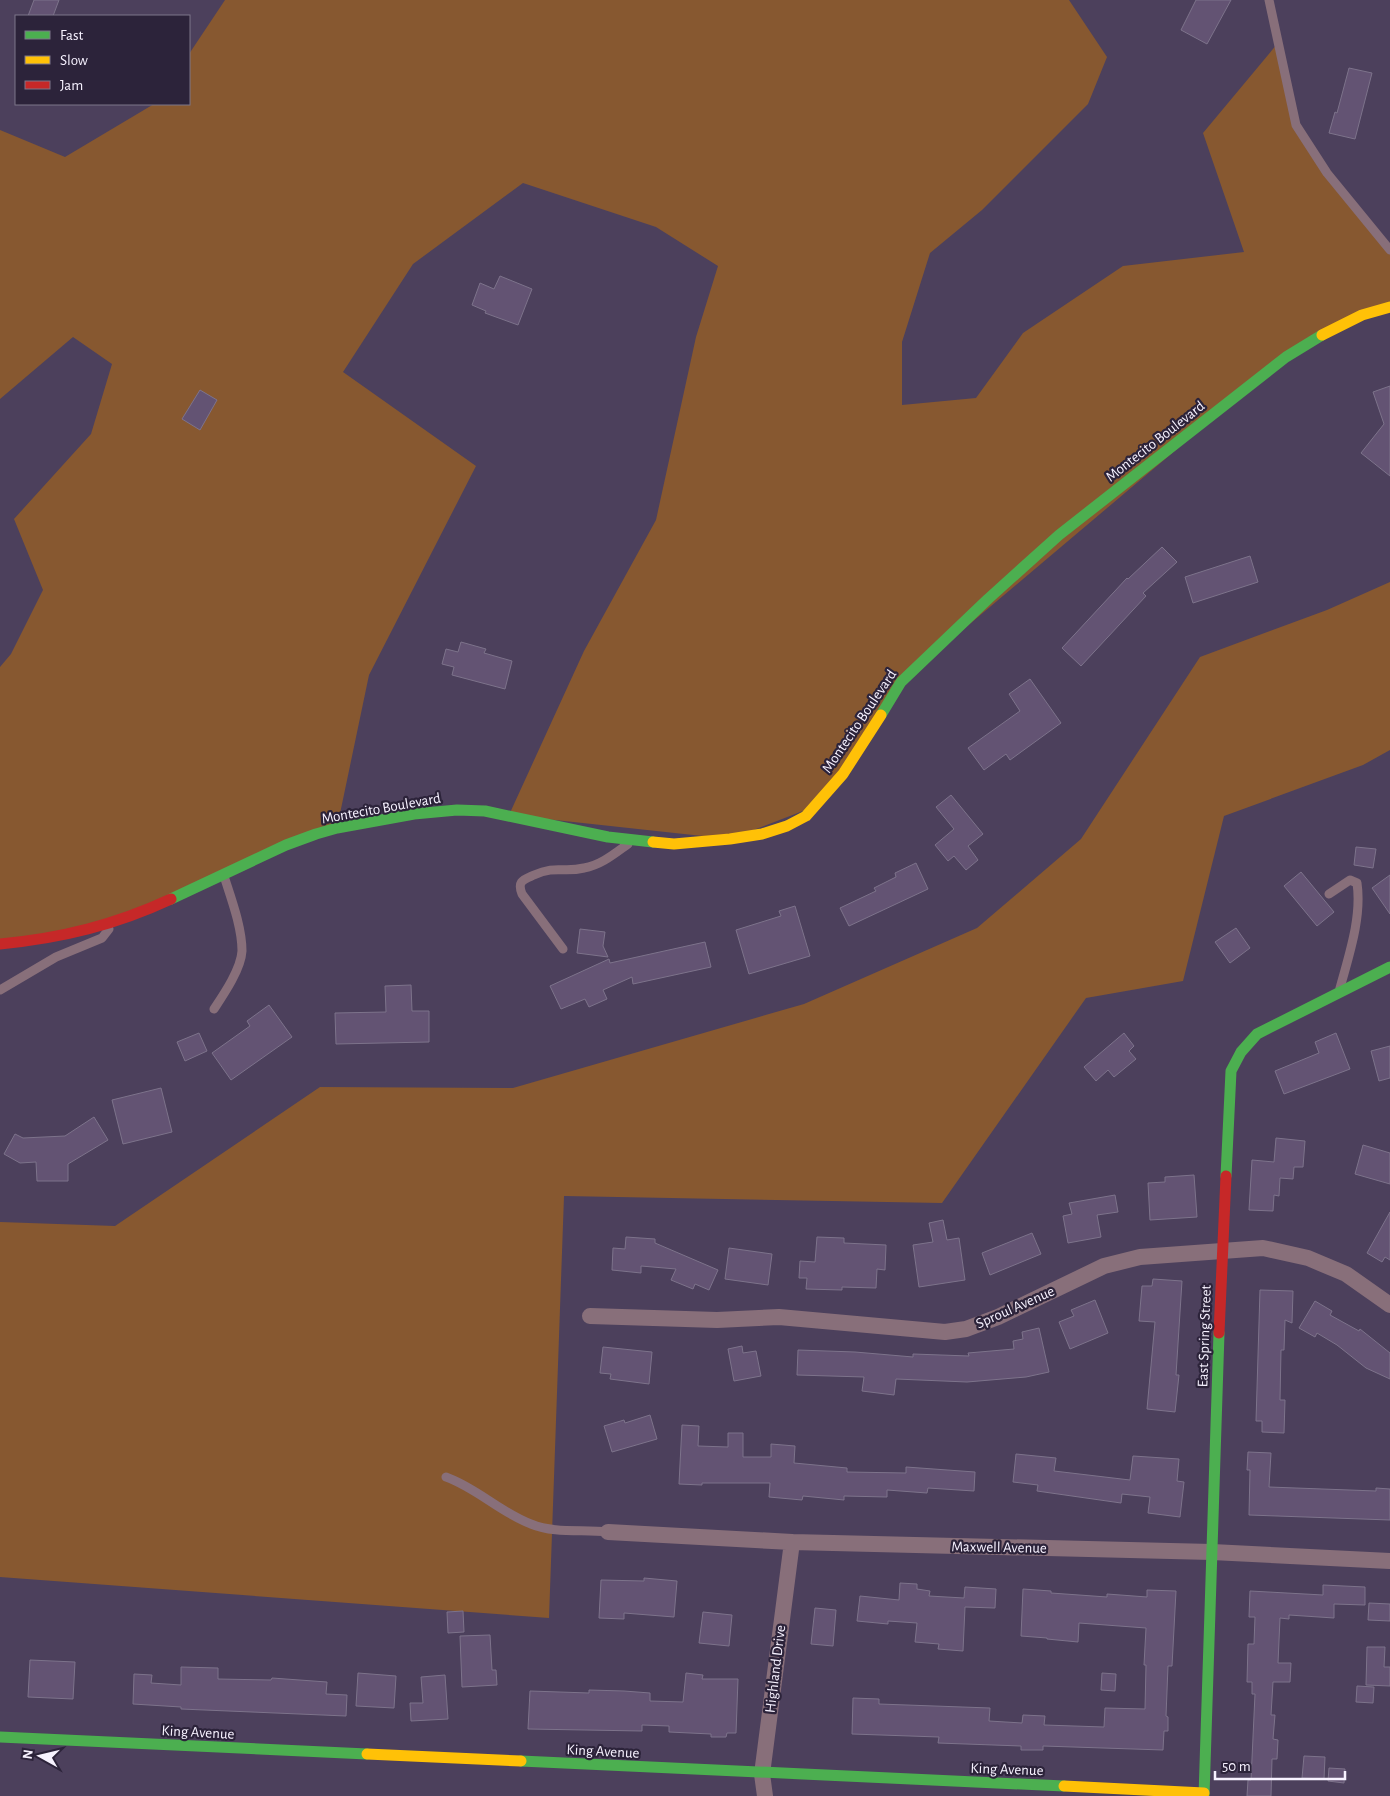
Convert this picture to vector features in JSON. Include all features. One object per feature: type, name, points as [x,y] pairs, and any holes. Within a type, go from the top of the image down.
[{"type":"street","name":"Montecito Boulevard","points":[[0,944],[28,942],[82,932],[114,923],[139,914],[286,845],[316,834],[337,828],[414,814],[457,810],[485,811],[608,837],[674,844],[762,834],[787,826],[806,816],[843,774],[901,682],[1059,535],[1286,357],[1320,335],[1358,316],[1390,307]]},
{"type":"street","name":"East Spring Street","points":[[1204,1794],[1222,1250],[1231,1071],[1241,1052],[1257,1034],[1390,967]]},
{"type":"street","name":"Sproul Avenue","points":[[590,1316],[717,1320],[779,1317],[945,1332],[966,1329],[998,1316],[1104,1266],[1140,1257],[1264,1248],[1308,1258],[1346,1274],[1390,1304]]},
{"type":"street","name":"Maxwell Avenue","points":[[608,1532],[792,1542],[1212,1552],[1390,1561]]},
{"type":"street","name":"Highland Drive","points":[[765,1796],[762,1774],[792,1542]]},
{"type":"street","name":"King Avenue","points":[[0,1737],[1204,1794]]},
{"type":"lane","points":[[1270,0],[1296,125],[1327,173],[1390,250]]},
{"type":"lane","points":[[563,950],[522,894],[519,888],[520,883],[523,879],[542,870],[584,868],[604,861],[634,840]]},
{"type":"lane","points":[[214,1009],[233,979],[242,952],[236,916],[224,875]]},
{"type":"lane","points":[[1330,894],[1350,880],[1357,883],[1358,894],[1354,930],[1338,993]]},
{"type":"lane","points":[[0,990],[56,957],[102,938],[114,923]]},
{"type":"lane","points":[[446,1477],[463,1483],[509,1513],[530,1524],[546,1529],[608,1532]]},
{"type":"shaded area","points":[[225,0],[1069,0],[1107,57],[1088,104],[982,210],[930,253],[902,342],[902,405],[976,398],[1023,333],[1123,266],[1244,252],[1203,133],[1278,43],[1296,125],[1390,250],[1390,307],[1286,357],[901,682],[821,804],[730,839],[509,815],[584,651],[656,520],[696,337],[718,266],[656,227],[523,183],[413,264],[343,372],[476,466],[369,675],[337,828],[139,914],[0,944],[0,667],[11,654],[43,590],[14,519],[91,434],[112,364],[73,337],[0,399],[0,130],[65,157],[152,105],[190,105],[190,52]]},
{"type":"shaded area","points":[[1390,582],[1390,750],[1363,765],[1224,816],[1183,981],[1086,998],[942,1203],[564,1196],[549,1618],[0,1577],[0,1222],[115,1226],[320,1087],[513,1088],[804,1004],[977,928],[1081,839],[1200,657],[1327,610]]},
{"type":"building","points":[[34,0],[59,0],[53,15],[28,15]]},
{"type":"building","points":[[1196,0],[1231,0],[1207,44],[1181,30]]},
{"type":"building","points":[[1349,68],[1372,73],[1355,139],[1329,133],[1335,112],[1337,113]]},
{"type":"building","points":[[500,276],[532,289],[518,325],[485,313],[486,311],[472,305],[480,283],[494,289]]},
{"type":"building","points":[[1390,386],[1390,476],[1361,453],[1384,424],[1373,392]]},
{"type":"building","points":[[200,390],[217,400],[200,430],[182,419]]},
{"type":"building","points":[[1162,547],[1177,562],[1143,593],[1146,596],[1081,666],[1062,648],[1127,578]]},
{"type":"building","points":[[1250,556],[1258,582],[1193,603],[1185,577]]},
{"type":"building","points":[[461,642],[486,649],[484,653],[512,661],[505,689],[452,675],[454,667],[442,664],[446,649],[458,652]]},
{"type":"building","points":[[1030,679],[1061,723],[1010,760],[1006,754],[984,770],[968,748],[1020,711],[1009,694]]},
{"type":"building","points":[[951,795],[983,834],[968,846],[978,860],[966,870],[954,856],[948,861],[935,845],[954,829],[936,807]]},
{"type":"building","points":[[1356,847],[1376,849],[1373,868],[1354,865]]},
{"type":"building","points":[[916,863],[928,889],[849,926],[840,908],[876,891],[874,888],[896,877],[895,873]]},
{"type":"building","points":[[1301,872],[1334,912],[1317,926],[1284,886]]},
{"type":"building","points":[[1390,875],[1390,914],[1372,888]]},
{"type":"building","points":[[795,906],[810,956],[749,974],[736,930],[781,916],[779,911]]},
{"type":"building","points":[[1236,928],[1250,948],[1230,963],[1215,942]]},
{"type":"building","points":[[580,929],[605,932],[603,946],[608,957],[577,953]]},
{"type":"building","points":[[705,942],[711,967],[633,984],[632,977],[603,990],[607,999],[589,1007],[585,999],[561,1009],[550,986],[609,959],[610,963]]},
{"type":"building","points":[[411,985],[412,1011],[429,1011],[429,1042],[336,1044],[335,1013],[386,1012],[385,986]]},
{"type":"building","points":[[269,1005],[292,1037],[231,1080],[212,1053],[250,1026],[247,1021]]},
{"type":"building","points":[[199,1033],[207,1051],[185,1061],[177,1042]]},
{"type":"building","points":[[1124,1033],[1134,1046],[1129,1051],[1136,1059],[1114,1077],[1108,1070],[1096,1081],[1084,1067]]},
{"type":"building","points":[[1336,1033],[1350,1069],[1284,1094],[1275,1071],[1319,1053],[1315,1042]]},
{"type":"building","points":[[1390,1046],[1390,1078],[1379,1081],[1371,1051]]},
{"type":"building","points":[[161,1088],[172,1132],[123,1144],[112,1100]]},
{"type":"building","points":[[94,1117],[108,1140],[68,1164],[68,1181],[37,1181],[36,1162],[20,1163],[4,1154],[15,1134],[23,1138],[65,1136]]},
{"type":"building","points":[[1276,1138],[1305,1141],[1303,1167],[1294,1167],[1293,1179],[1280,1178],[1279,1196],[1274,1195],[1273,1211],[1249,1210],[1252,1160],[1274,1162]]},
{"type":"building","points":[[1363,1145],[1390,1153],[1390,1184],[1355,1174]]},
{"type":"building","points":[[1194,1175],[1197,1217],[1150,1220],[1148,1183],[1165,1182],[1165,1177]]},
{"type":"building","points":[[1115,1195],[1118,1212],[1097,1215],[1101,1237],[1068,1243],[1063,1216],[1072,1214],[1069,1203]]},
{"type":"building","points":[[1390,1212],[1390,1260],[1385,1257],[1382,1262],[1367,1253]]},
{"type":"building","points":[[943,1220],[947,1240],[959,1238],[965,1280],[919,1287],[913,1245],[933,1242],[929,1223]]},
{"type":"building","points":[[1032,1233],[1041,1254],[990,1275],[982,1253]]},
{"type":"building","points":[[626,1237],[655,1239],[655,1243],[718,1270],[709,1290],[695,1284],[693,1289],[671,1280],[676,1269],[641,1266],[641,1273],[612,1270],[613,1248],[625,1249]]},
{"type":"building","points":[[817,1237],[844,1238],[844,1243],[886,1245],[885,1270],[877,1269],[876,1288],[842,1287],[842,1290],[806,1289],[807,1278],[799,1278],[800,1261],[815,1262]]},
{"type":"building","points":[[729,1248],[772,1254],[768,1285],[725,1279]]},
{"type":"building","points":[[1153,1279],[1182,1281],[1176,1375],[1179,1375],[1175,1412],[1147,1409],[1155,1322],[1139,1321],[1142,1286],[1152,1286]]},
{"type":"building","points":[[1260,1290],[1293,1291],[1292,1323],[1285,1320],[1284,1350],[1281,1350],[1280,1400],[1285,1400],[1284,1433],[1262,1432],[1262,1421],[1256,1421]]},
{"type":"building","points":[[1095,1300],[1108,1333],[1070,1349],[1059,1322],[1074,1316],[1071,1310]]},
{"type":"building","points":[[1315,1301],[1332,1311],[1330,1315],[1359,1331],[1360,1329],[1390,1353],[1390,1379],[1366,1368],[1337,1345],[1317,1333],[1315,1337],[1299,1328]]},
{"type":"building","points":[[1039,1328],[1049,1372],[1026,1377],[967,1382],[896,1379],[894,1395],[862,1391],[864,1377],[797,1375],[798,1350],[913,1357],[913,1354],[969,1356],[968,1353],[1014,1349],[1013,1341],[1023,1339],[1022,1332]]},
{"type":"building","points":[[742,1346],[743,1353],[756,1351],[761,1376],[734,1381],[728,1349]]},
{"type":"building","points":[[603,1347],[652,1352],[649,1384],[610,1379],[611,1374],[600,1373]]},
{"type":"building","points":[[650,1415],[657,1439],[612,1452],[604,1426],[624,1420],[625,1423]]},
{"type":"building","points":[[682,1425],[699,1426],[698,1446],[728,1447],[728,1433],[743,1433],[743,1457],[771,1457],[771,1444],[795,1446],[794,1463],[847,1468],[847,1472],[906,1473],[906,1467],[975,1472],[974,1491],[928,1488],[927,1493],[887,1490],[887,1497],[844,1496],[844,1500],[803,1496],[802,1500],[769,1497],[770,1483],[679,1484]]},
{"type":"building","points":[[1248,1452],[1271,1453],[1269,1487],[1376,1491],[1376,1488],[1390,1489],[1390,1520],[1249,1515],[1250,1470],[1247,1470]]},
{"type":"building","points":[[1016,1454],[1056,1458],[1054,1471],[1130,1480],[1133,1456],[1179,1459],[1177,1481],[1184,1482],[1180,1517],[1148,1513],[1150,1497],[1122,1494],[1121,1503],[1037,1491],[1038,1485],[1013,1482]]},
{"type":"building","points":[[644,1578],[677,1581],[674,1617],[624,1613],[624,1619],[599,1618],[601,1580],[644,1581]]},
{"type":"building","points":[[900,1583],[917,1584],[917,1589],[930,1591],[929,1596],[964,1598],[965,1587],[996,1589],[995,1608],[965,1607],[963,1651],[938,1649],[939,1644],[915,1642],[917,1623],[888,1621],[888,1624],[857,1621],[860,1596],[899,1600]]},
{"type":"building","points":[[1323,1585],[1365,1587],[1365,1605],[1334,1604],[1334,1618],[1289,1615],[1289,1619],[1280,1618],[1278,1663],[1291,1663],[1290,1682],[1273,1682],[1271,1715],[1275,1715],[1273,1739],[1278,1740],[1277,1759],[1272,1759],[1271,1796],[1247,1796],[1248,1780],[1251,1780],[1255,1694],[1252,1694],[1252,1682],[1247,1682],[1248,1644],[1254,1644],[1255,1617],[1249,1617],[1250,1591],[1323,1595]]},
{"type":"building","points":[[1023,1589],[1107,1597],[1107,1594],[1147,1597],[1147,1590],[1176,1591],[1172,1666],[1168,1666],[1166,1716],[1168,1717],[1168,1731],[1164,1731],[1163,1750],[1043,1746],[1043,1750],[1021,1750],[1021,1746],[938,1743],[939,1737],[852,1734],[853,1698],[879,1699],[879,1704],[990,1708],[989,1721],[1022,1723],[1023,1715],[1045,1716],[1044,1725],[1104,1727],[1105,1708],[1145,1709],[1146,1665],[1144,1665],[1146,1628],[1079,1623],[1078,1642],[1021,1636]]},
{"type":"building","points":[[1369,1603],[1390,1604],[1390,1621],[1368,1620]]},
{"type":"building","points":[[815,1608],[836,1610],[833,1646],[811,1644]]},
{"type":"building","points":[[463,1611],[464,1632],[448,1633],[447,1612]]},
{"type":"building","points":[[703,1612],[732,1615],[729,1646],[699,1643]]},
{"type":"building","points":[[490,1635],[492,1670],[496,1670],[497,1685],[462,1687],[460,1636]]},
{"type":"building","points":[[1367,1647],[1385,1647],[1384,1667],[1390,1667],[1390,1686],[1366,1685]]},
{"type":"building","points":[[30,1660],[75,1662],[73,1699],[28,1697]]},
{"type":"building","points":[[181,1667],[218,1668],[218,1679],[271,1680],[272,1678],[327,1682],[326,1694],[347,1695],[346,1716],[181,1709],[181,1707],[133,1704],[134,1674],[152,1675],[151,1683],[181,1685]]},
{"type":"building","points":[[358,1673],[396,1676],[394,1708],[356,1706]]},
{"type":"building","points":[[686,1673],[703,1675],[702,1679],[738,1679],[736,1733],[727,1733],[726,1737],[711,1737],[711,1734],[669,1732],[669,1726],[642,1725],[642,1731],[528,1729],[530,1691],[589,1693],[589,1690],[624,1691],[650,1693],[650,1701],[683,1702]]},
{"type":"building","points":[[1102,1673],[1116,1674],[1115,1691],[1101,1690]]},
{"type":"building","points":[[445,1675],[448,1719],[411,1721],[410,1703],[423,1703],[421,1677]]},
{"type":"building","points":[[1357,1686],[1374,1687],[1373,1703],[1356,1702]]},
{"type":"building","points":[[1304,1756],[1325,1757],[1324,1779],[1302,1778]]},
{"type":"building","points":[[1329,1768],[1345,1769],[1344,1783],[1328,1781]]},
{"type":"traffic: fast","points":[[881,715],[901,682],[988,599],[1059,535],[1286,357],[1322,335]]},
{"type":"traffic: fast","points":[[171,899],[286,845],[316,834],[337,828],[414,814],[457,810],[485,811],[608,837],[653,842]]},
{"type":"traffic: fast","points":[[1226,1176],[1231,1071],[1241,1052],[1257,1034],[1390,967]]},
{"type":"traffic: fast","points":[[1204,1796],[1219,1333]]},
{"type":"traffic: fast","points":[[0,1737],[367,1754]]},
{"type":"traffic: fast","points":[[521,1761],[1064,1786]]},
{"type":"traffic: slow","points":[[1322,335],[1362,315],[1390,307]]},
{"type":"traffic: slow","points":[[653,842],[674,844],[762,834],[787,826],[806,816],[843,774],[881,715]]},
{"type":"traffic: slow","points":[[367,1754],[521,1761]]},
{"type":"traffic: slow","points":[[1064,1786],[1204,1793]]},
{"type":"traffic: jam","points":[[0,944],[45,938],[88,929],[129,916],[171,899]]},
{"type":"traffic: jam","points":[[1219,1333],[1226,1176]]}]
